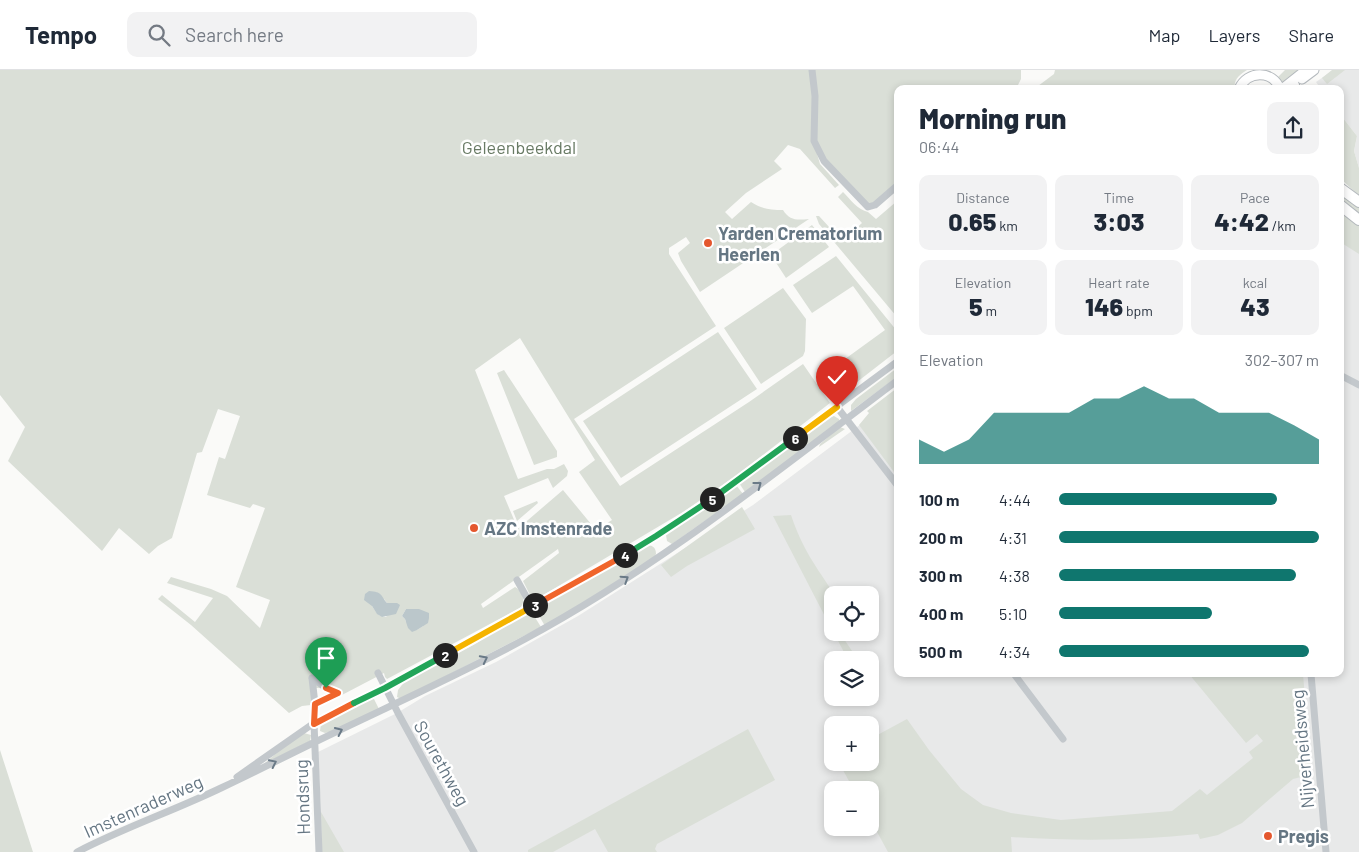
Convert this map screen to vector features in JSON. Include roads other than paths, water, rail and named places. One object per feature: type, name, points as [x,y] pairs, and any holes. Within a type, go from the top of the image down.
[{"type":"highway","points":[[1344,191],[1359,202]]},
{"type":"highway","points":[[1344,207],[1359,220]]},
{"type":"main road","points":[[1248,85],[1252,81],[1280,70]]},
{"type":"main road","points":[[1286,85],[1306,70]]},
{"type":"main road","points":[[1295,85],[1314,70]]},
{"type":"main road","points":[[1241,85],[1244,80],[1252,75],[1271,74]]},
{"type":"main road","points":[[1271,74],[1279,85]]},
{"type":"street","points":[[812,70],[815,96],[814,136],[824,161],[868,207],[875,205],[894,188]]},
{"type":"street","name":"Imstenraderweg","points":[[220,789],[314,724],[385,688],[656,536],[736,482],[894,365]]},
{"type":"street","points":[[1344,377],[1359,385]]},
{"type":"street","name":"Imstenraderweg","points":[[77,852],[108,835],[220,789],[524,640],[596,598],[667,552],[894,383]]},
{"type":"street","points":[[837,407],[894,481]]},
{"type":"street","points":[[517,580],[532,607]]},
{"type":"street","name":"Sourethweg","points":[[378,674],[474,852]]},
{"type":"street","points":[[1016,677],[1063,740]]},
{"type":"street","name":"Nijverheidsweg","points":[[1311,677],[1326,852]]},
{"type":"street","name":"Hondsrug","points":[[315,704],[314,724],[319,852]]},
{"type":"place","name":"Yarden Crematorium Heerlen","points":[[708,243]]},
{"type":"place","name":"AZC Imstenrade","points":[[474,528]]},
{"type":"place","name":"Pregis","points":[[1268,836]]},
{"type":"park label","name":"Geleenbeekdal","points":[[519,147]]}]
